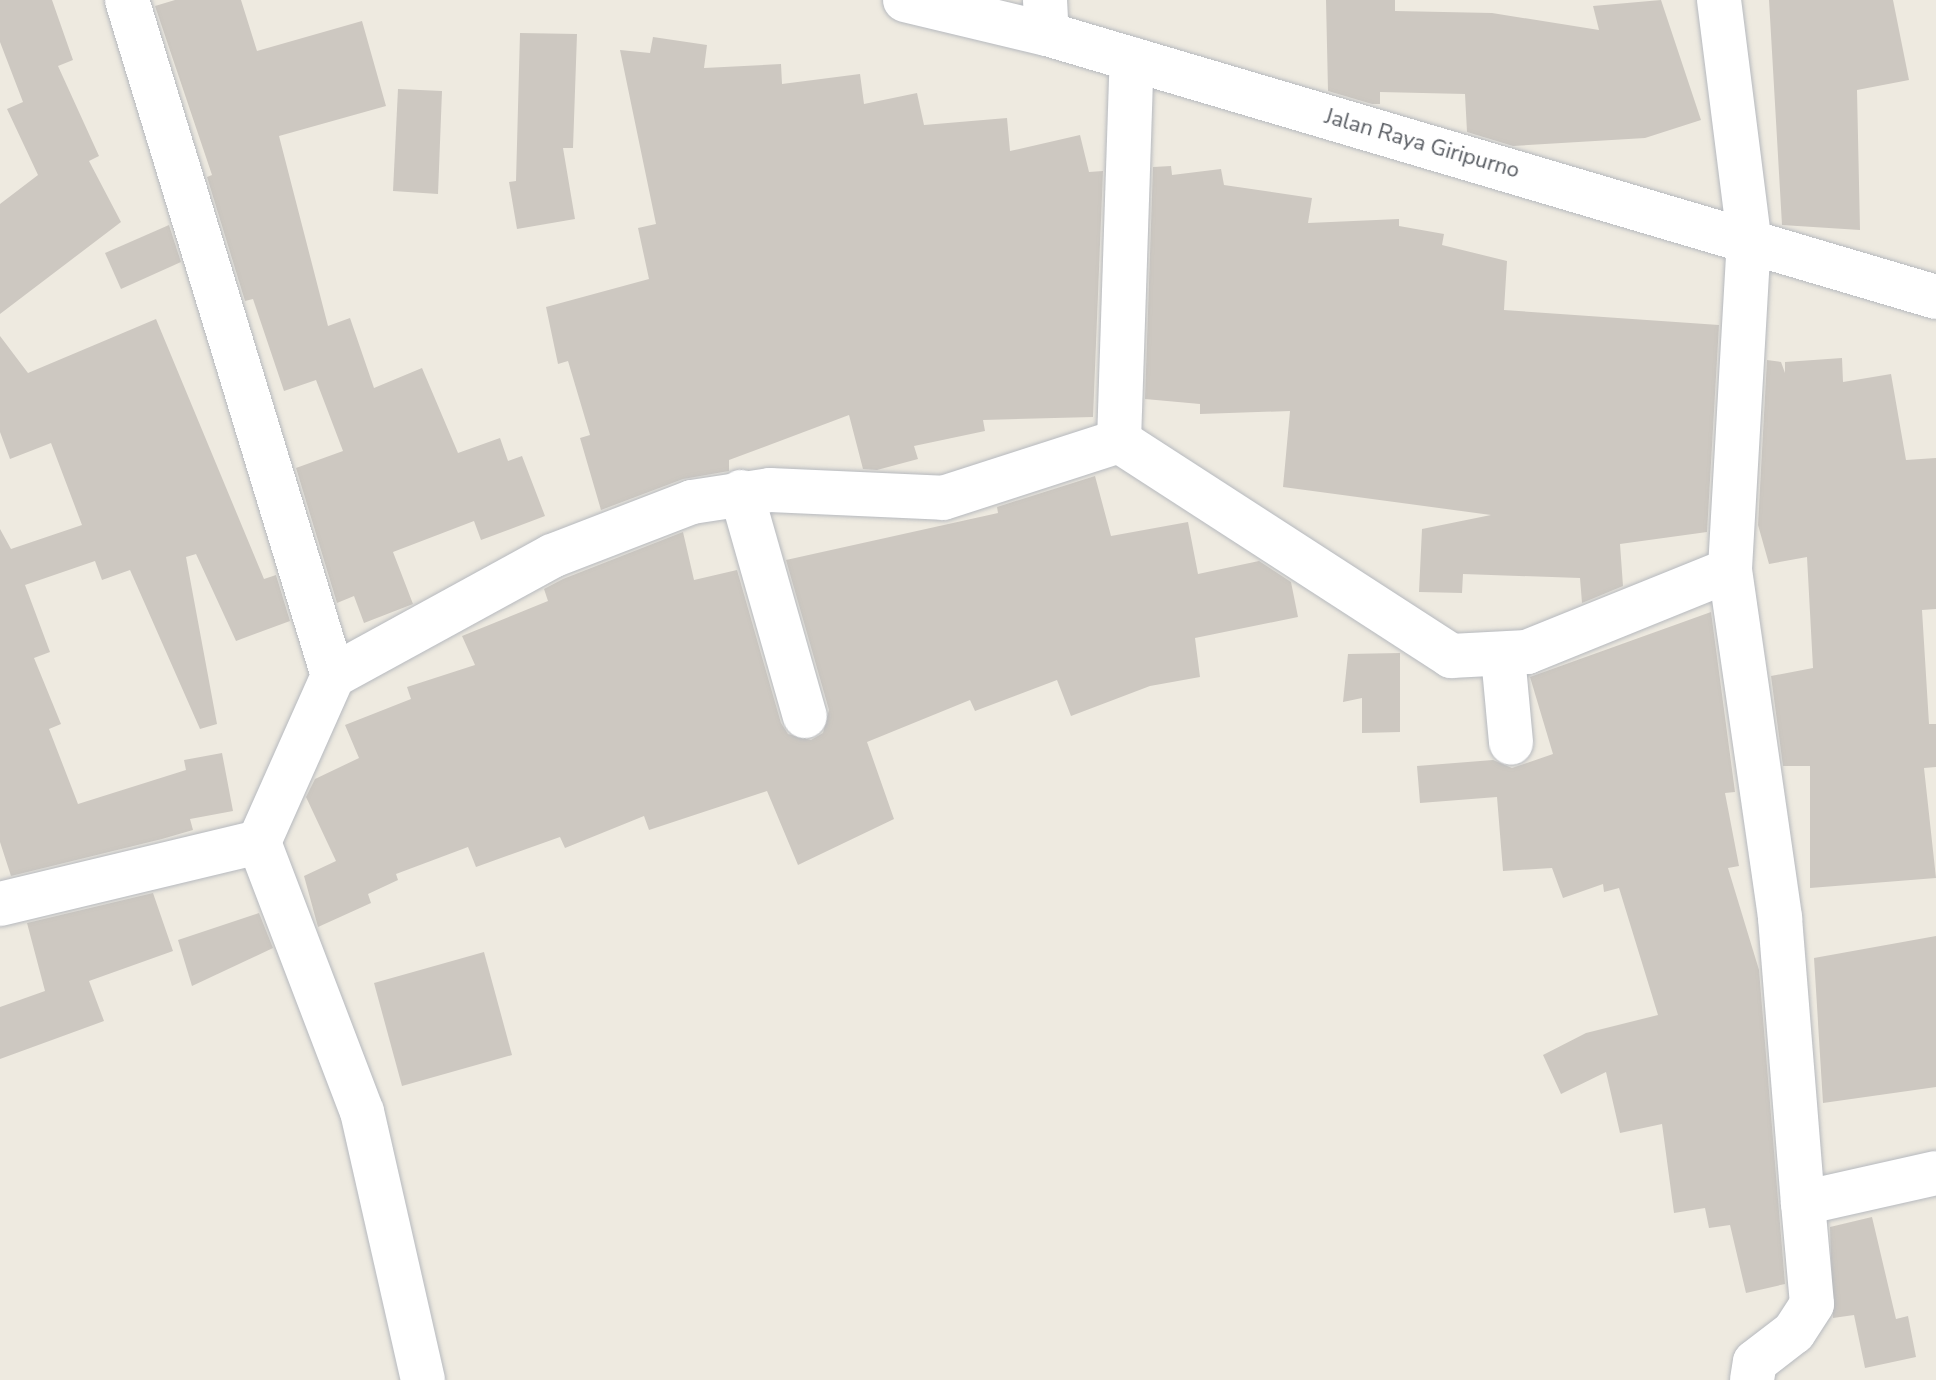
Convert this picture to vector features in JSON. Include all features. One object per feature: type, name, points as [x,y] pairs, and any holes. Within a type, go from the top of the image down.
[{"type":"street","points":[[127,0],[333,676]]},
{"type":"street","name":"Jalan Raya Giripurno","points":[[905,0],[1046,17],[1132,59],[1749,239],[1936,297]]},
{"type":"street","points":[[1719,0],[1749,239],[1730,570],[1780,918],[1812,1304],[1794,1332],[1755,1362],[1752,1380]]},
{"type":"street","points":[[1119,441],[1132,59]]},
{"type":"street","points":[[1119,441],[1422,641],[1451,656],[1503,656],[1730,570]]},
{"type":"street","points":[[423,1380],[362,1112],[259,842],[333,676],[552,556],[692,502],[741,492],[943,498],[1119,441]]},
{"type":"street","points":[[741,492],[805,716]]},
{"type":"street","points":[[1503,656],[1511,743]]},
{"type":"street","points":[[0,904],[259,842]]},
{"type":"street","points":[[1803,1203],[1936,1173]]},
{"type":"building","points":[[0,0],[52,0],[73,60],[58,66],[99,156],[89,161],[121,222],[0,314],[0,204],[38,175],[7,109],[23,102],[0,42]]},
{"type":"building","points":[[175,0],[241,0],[257,51],[362,21],[386,106],[279,136],[328,326],[350,318],[374,388],[422,368],[458,453],[500,438],[508,461],[522,456],[545,516],[481,540],[474,521],[393,552],[413,604],[364,623],[354,596],[337,603],[296,468],[343,451],[316,380],[284,391],[253,299],[245,301],[207,177],[212,175],[155,6]]},
{"type":"building","points":[[1326,0],[1395,0],[1395,11],[1492,13],[1599,30],[1593,6],[1661,0],[1701,120],[1645,138],[1513,146],[1467,132],[1465,94],[1380,92],[1380,104],[1372,104],[1328,91]]},
{"type":"building","points":[[1769,0],[1893,0],[1909,80],[1857,90],[1860,230],[1782,225]]},
{"type":"building","points":[[520,33],[577,34],[573,148],[563,148],[575,219],[517,229],[509,182],[516,181]]},
{"type":"building","points":[[653,37],[707,45],[704,68],[781,64],[782,84],[860,74],[864,104],[917,93],[924,125],[1007,118],[1010,151],[1080,135],[1089,172],[1103,171],[1093,417],[983,420],[985,431],[914,446],[918,459],[877,470],[863,469],[849,415],[729,460],[729,471],[683,479],[601,510],[580,438],[590,435],[568,361],[558,364],[546,307],[649,279],[638,228],[656,224],[620,50],[650,53]]},
{"type":"building","points":[[398,89],[442,91],[438,194],[393,191]]},
{"type":"building","points":[[1171,166],[1172,175],[1221,169],[1224,185],[1312,198],[1308,223],[1399,219],[1399,226],[1444,234],[1442,245],[1507,261],[1504,310],[1719,325],[1707,532],[1620,544],[1623,586],[1582,603],[1580,578],[1463,574],[1462,593],[1419,592],[1422,529],[1491,515],[1283,487],[1290,411],[1200,414],[1200,404],[1145,399],[1153,167]]},
{"type":"building","points":[[169,225],[181,262],[121,289],[105,253]]},
{"type":"building","points":[[156,319],[264,579],[276,575],[290,621],[236,641],[196,554],[186,557],[217,724],[200,729],[130,570],[102,580],[95,561],[25,585],[50,652],[34,658],[61,724],[49,729],[78,804],[186,770],[184,760],[222,753],[233,811],[190,819],[193,830],[11,876],[0,842],[0,529],[11,549],[82,525],[51,443],[10,459],[0,432],[0,336],[28,373]]},
{"type":"building","points":[[1842,358],[1843,382],[1891,374],[1906,460],[1936,458],[1936,609],[1922,610],[1929,724],[1936,724],[1936,767],[1924,768],[1936,878],[1810,888],[1810,766],[1783,766],[1771,676],[1813,668],[1807,557],[1769,564],[1758,525],[1767,360],[1781,362],[1785,373],[1785,362]]},
{"type":"building","points":[[1095,476],[1111,536],[1188,522],[1198,574],[1259,561],[1291,582],[1298,617],[1195,638],[1200,677],[1150,686],[1071,716],[1057,680],[975,711],[970,700],[867,742],[894,819],[798,865],[767,791],[649,830],[644,816],[565,848],[560,837],[476,867],[468,847],[396,874],[398,880],[368,894],[371,903],[318,927],[304,876],[336,861],[306,797],[315,779],[359,758],[345,725],[411,699],[407,687],[475,665],[462,636],[548,601],[544,589],[563,579],[683,532],[694,580],[737,570],[781,723],[788,734],[811,740],[823,733],[829,710],[786,560],[998,513],[997,507]]},
{"type":"building","points":[[1711,612],[1735,792],[1725,793],[1739,866],[1728,868],[1759,970],[1785,1284],[1746,1293],[1730,1225],[1709,1228],[1705,1208],[1674,1213],[1662,1124],[1620,1133],[1606,1072],[1561,1094],[1543,1055],[1586,1033],[1658,1015],[1619,888],[1604,892],[1603,884],[1563,898],[1552,868],[1503,871],[1497,797],[1420,803],[1417,766],[1493,760],[1512,768],[1553,754],[1530,677]]},
{"type":"building","points":[[1400,653],[1400,732],[1362,733],[1362,698],[1343,702],[1348,654]]},
{"type":"building","points":[[153,893],[173,951],[89,981],[104,1021],[0,1059],[0,1007],[45,991],[27,923]]},
{"type":"building","points":[[259,913],[273,948],[192,986],[178,940]]},
{"type":"building","points":[[1936,936],[1936,1087],[1823,1103],[1814,958]]},
{"type":"building","points":[[484,952],[512,1055],[402,1086],[374,983]]},
{"type":"building","points":[[1872,1217],[1896,1319],[1908,1316],[1916,1357],[1865,1368],[1854,1315],[1833,1318],[1830,1227]]}]
